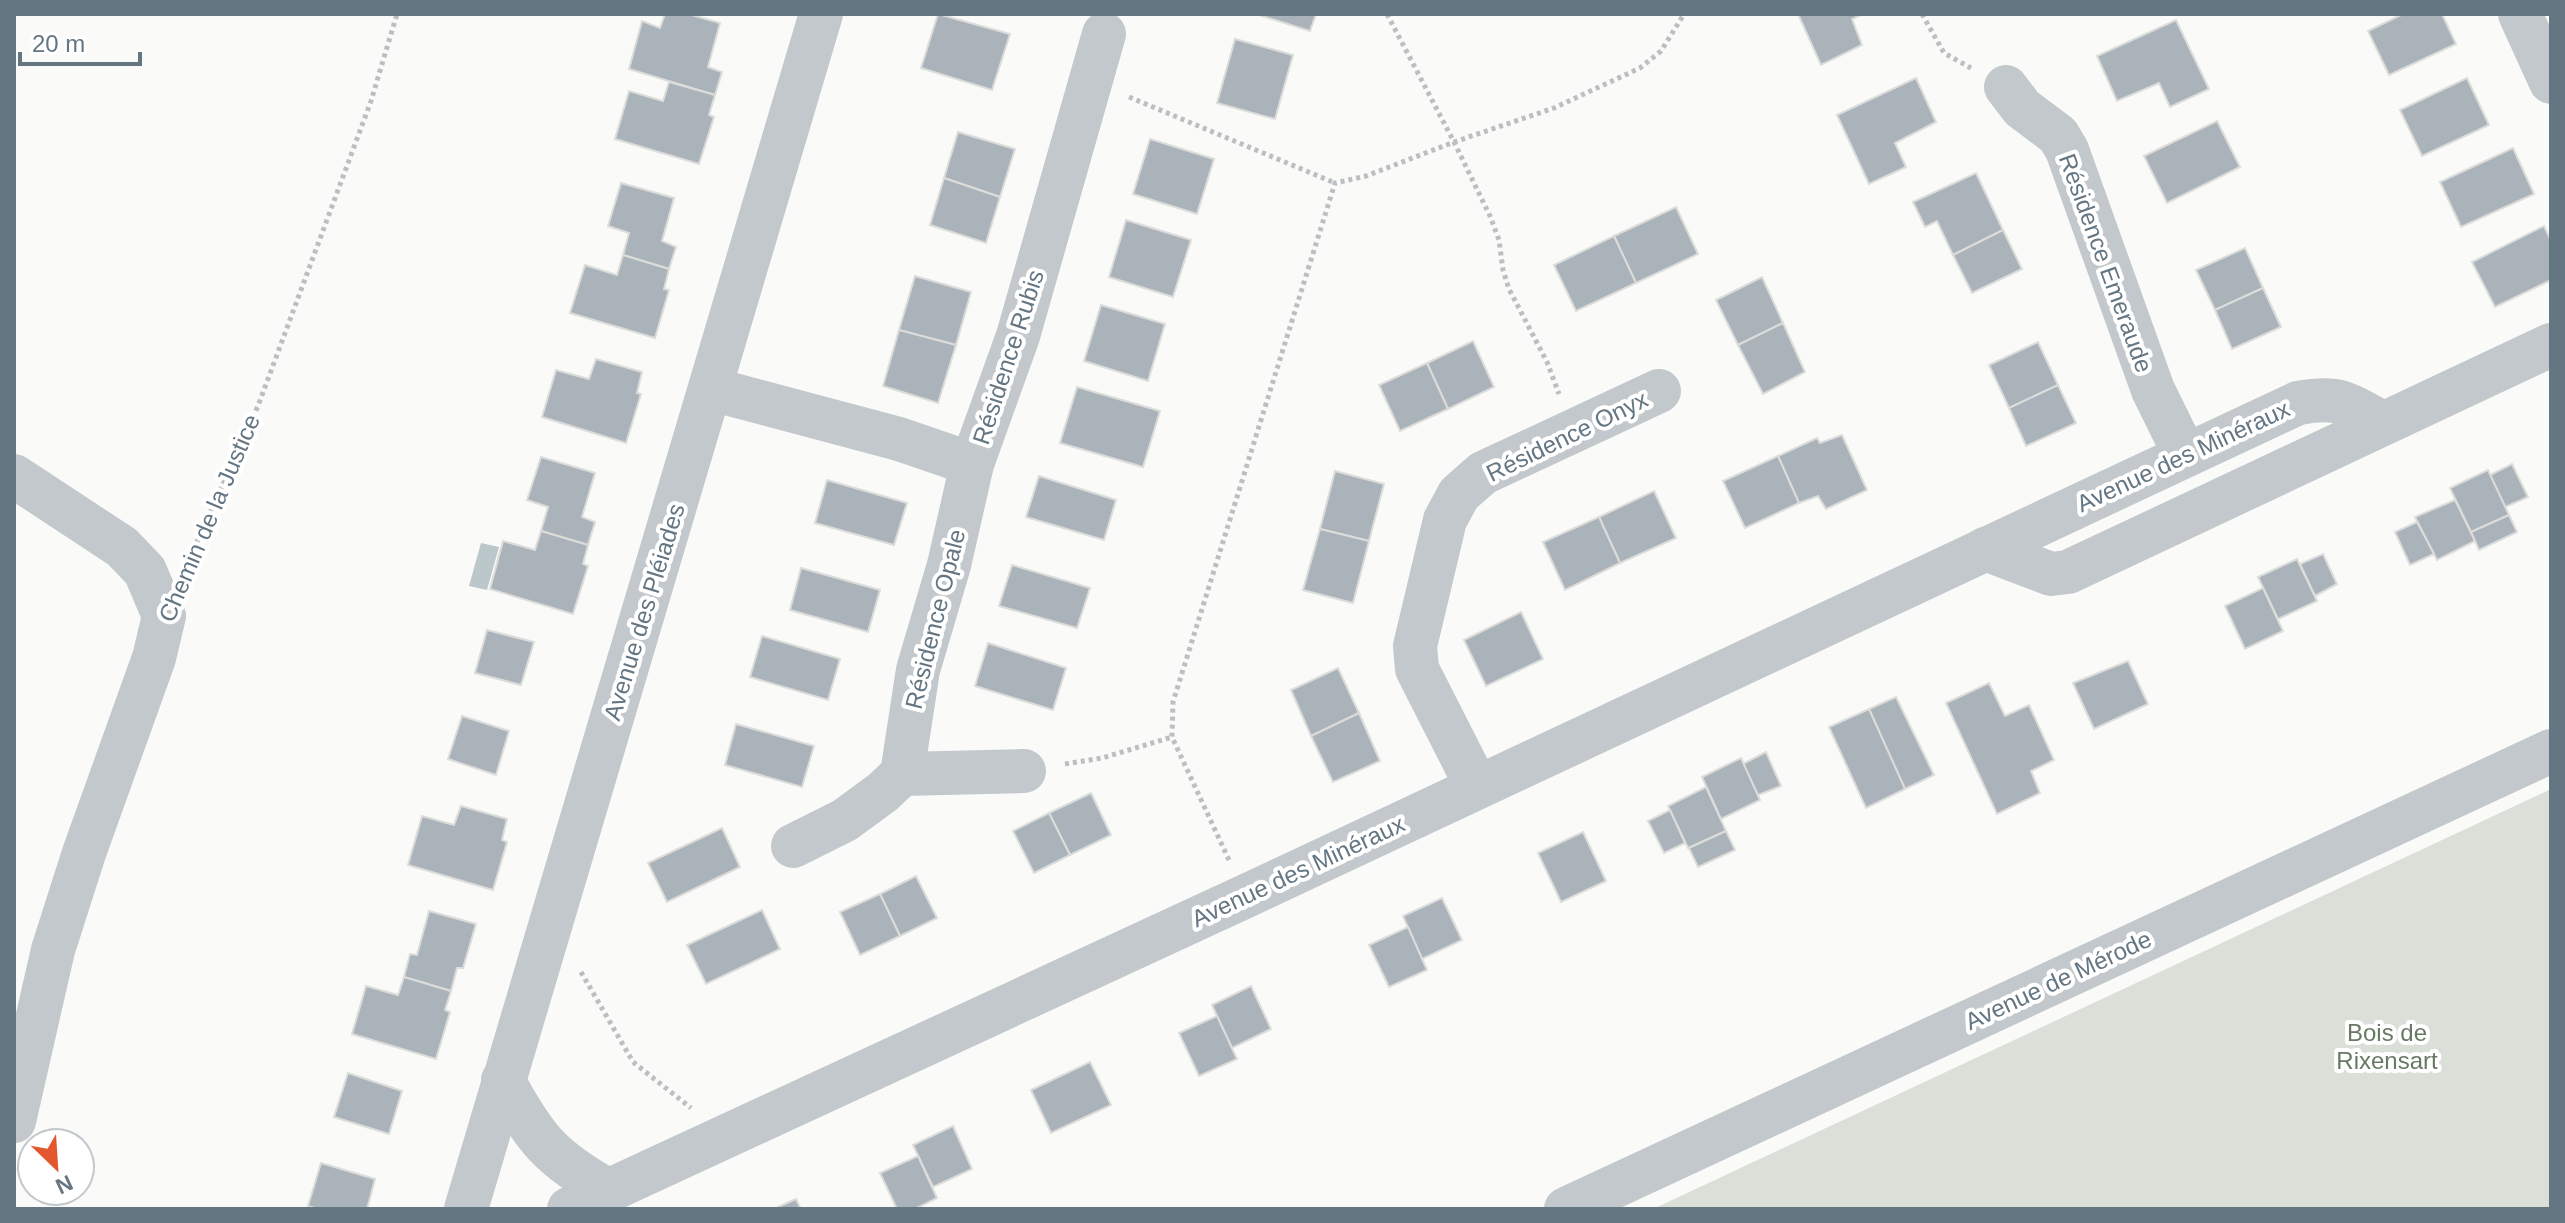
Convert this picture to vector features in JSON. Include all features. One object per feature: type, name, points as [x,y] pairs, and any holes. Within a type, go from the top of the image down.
[{"type":"street","name":"Avenue des Pléiades","points":[[466,1209],[821,14]]},
{"type":"street","points":[[2520,14],[2551,82]]},
{"type":"street","name":"Résidence Rubis","points":[[711,389],[899,439],[972,464],[1018,336],[1104,34]]},
{"type":"street","name":"Résidence Emeraude","points":[[2006,87],[2022,108],[2058,135],[2067,150],[2153,390],[2185,455]]},
{"type":"street","points":[[1985,549],[2051,574],[2068,572],[2551,345]]},
{"type":"street","name":"Résidence Onyx","points":[[1477,787],[1417,669],[1415,646],[1445,520],[1459,494],[1483,473],[1659,391]]},
{"type":"street","name":"Avenue des Minéraux","points":[[569,1209],[2298,403],[2339,400],[2383,423]]},
{"type":"street","name":"Résidence Opale","points":[[902,774],[918,670],[949,565],[972,464]]},
{"type":"street","points":[[14,476],[122,547],[145,571],[164,616]]},
{"type":"street","name":"Chemin de la Justice","points":[[14,1121],[53,950],[80,864],[154,658],[164,616]]},
{"type":"street","name":"Avenue de Mérode","points":[[1566,1209],[2551,751]]},
{"type":"street","points":[[793,846],[845,820],[902,774],[1024,771]]},
{"type":"street","points":[[503,1080],[525,1121],[547,1148],[574,1171],[609,1191]]},
{"type":"path","name":"Chemin de la Justice","points":[[164,616],[258,406],[371,101],[397,14]]},
{"type":"path","points":[[1387,14],[1454,142],[1499,240],[1509,289],[1547,362],[1573,432]]},
{"type":"path","points":[[1092,81],[1335,183],[1366,176],[1554,108],[1640,68],[1661,51],[1684,14]]},
{"type":"path","points":[[1922,14],[1944,53],[2006,87]]},
{"type":"path","points":[[1246,896],[1172,737],[1173,702],[1335,183]]},
{"type":"path","points":[[1024,771],[1102,758],[1172,737]]},
{"type":"path","points":[[551,921],[633,1062],[727,1136]]},
{"type":"green space","name":"Bois de Rixensart","points":[[2551,789],[2551,1209],[1653,1209]]},
{"type":"shaded area","points":[[481,543],[499,547],[487,590],[469,586]]},
{"type":"building","points":[[665,14],[688,14],[720,23],[708,67],[722,72],[715,95],[629,69],[642,21],[660,28]]},
{"type":"building","points":[[938,14],[1010,34],[992,90],[921,68]]},
{"type":"building","points":[[1256,14],[1316,14],[1310,31]]},
{"type":"building","points":[[1798,14],[1863,14],[1852,19],[1862,45],[1821,65]]},
{"type":"building","points":[[2403,14],[2442,14],[2456,44],[2389,75],[2368,31]]},
{"type":"building","points":[[2176,20],[2209,89],[2170,107],[2159,83],[2117,101],[2097,56]]},
{"type":"building","points":[[1235,39],[1293,55],[1275,119],[1217,103]]},
{"type":"building","points":[[1916,78],[1936,122],[1895,143],[1906,167],[1869,184],[1837,115]]},
{"type":"building","points":[[2467,78],[2489,125],[2422,156],[2400,110]]},
{"type":"building","points":[[669,82],[715,95],[709,115],[714,117],[699,164],[615,139],[629,91],[663,101]]},
{"type":"building","points":[[2217,121],[2240,167],[2167,203],[2144,156]]},
{"type":"building","points":[[958,132],[1015,149],[1000,197],[944,178]]},
{"type":"building","points":[[1150,139],[1214,159],[1197,214],[1133,194]]},
{"type":"building","points":[[2513,148],[2534,194],[2461,227],[2440,182]]},
{"type":"building","points":[[1976,173],[2003,230],[1953,255],[1937,221],[1925,227],[1913,202]]},
{"type":"building","points":[[944,178],[1000,197],[986,243],[930,225]]},
{"type":"building","points":[[621,183],[674,198],[662,241],[676,247],[669,269],[623,255],[629,233],[608,226]]},
{"type":"building","points":[[1676,207],[1698,254],[1636,283],[1614,236]]},
{"type":"building","points":[[1126,220],[1191,240],[1173,297],[1109,277]]},
{"type":"building","points":[[2544,226],[2551,241],[2551,280],[2495,307],[2472,262]]},
{"type":"building","points":[[2003,230],[2022,269],[1972,293],[1953,255]]},
{"type":"building","points":[[1614,236],[1636,283],[1576,311],[1554,265]]},
{"type":"building","points":[[2245,248],[2263,288],[2215,310],[2196,270]]},
{"type":"building","points":[[623,255],[669,269],[664,289],[669,290],[655,338],[570,313],[585,265],[617,275]]},
{"type":"building","points":[[915,276],[971,292],[956,345],[899,330]]},
{"type":"building","points":[[1762,277],[1783,323],[1738,345],[1716,300]]},
{"type":"building","points":[[2263,288],[2281,327],[2232,349],[2215,310]]},
{"type":"building","points":[[1101,305],[1165,324],[1148,381],[1084,361]]},
{"type":"building","points":[[1783,323],[1805,372],[1763,394],[1738,345]]},
{"type":"building","points":[[899,330],[956,345],[938,403],[883,386]]},
{"type":"building","points":[[1473,341],[1494,387],[1448,409],[1427,363]]},
{"type":"building","points":[[2038,342],[2058,385],[2009,408],[1989,365]]},
{"type":"building","points":[[596,359],[642,372],[637,393],[641,394],[626,443],[542,417],[556,370],[589,379]]},
{"type":"building","points":[[1427,363],[1448,409],[1400,431],[1379,385]]},
{"type":"building","points":[[2058,385],[2076,423],[2026,446],[2009,408]]},
{"type":"building","points":[[1077,387],[1160,411],[1143,467],[1060,443]]},
{"type":"building","points":[[1842,435],[1867,490],[1826,509],[1818,496],[1799,503],[1778,456],[1817,438],[1820,443]]},
{"type":"building","points":[[1778,456],[1799,503],[1745,528],[1723,481]]},
{"type":"building","points":[[541,457],[595,473],[582,517],[595,522],[588,545],[541,531],[548,507],[527,500]]},
{"type":"building","points":[[2512,464],[2528,497],[2505,507],[2490,475]]},
{"type":"building","points":[[2488,470],[2509,515],[2471,532],[2450,488]]},
{"type":"building","points":[[1335,471],[1384,484],[1369,541],[1320,529]]},
{"type":"building","points":[[1039,476],[1116,500],[1104,540],[1026,517]]},
{"type":"building","points":[[827,480],[907,503],[894,545],[815,523]]},
{"type":"building","points":[[1654,491],[1676,538],[1620,563],[1599,517]]},
{"type":"building","points":[[2455,500],[2475,541],[2437,560],[2415,517]]},
{"type":"building","points":[[2509,515],[2517,532],[2479,550],[2471,532]]},
{"type":"building","points":[[1599,517],[1620,563],[1565,590],[1543,542]]},
{"type":"building","points":[[2417,522],[2434,554],[2410,565],[2395,532]]},
{"type":"building","points":[[1320,529],[1369,541],[1353,603],[1303,590]]},
{"type":"building","points":[[541,531],[588,545],[583,564],[588,566],[573,614],[490,589],[503,541],[535,550]]},
{"type":"building","points":[[2323,554],[2337,584],[2315,596],[2300,564]]},
{"type":"building","points":[[2297,559],[2317,601],[2278,619],[2258,577]]},
{"type":"building","points":[[1012,565],[1090,588],[1077,628],[999,606]]},
{"type":"building","points":[[801,568],[880,590],[868,632],[790,610]]},
{"type":"building","points":[[2263,588],[2283,631],[2245,649],[2225,606]]},
{"type":"building","points":[[1521,612],[1543,659],[1486,686],[1464,640]]},
{"type":"building","points":[[487,630],[534,642],[521,685],[475,673]]},
{"type":"building","points":[[762,636],[840,659],[828,700],[750,677]]},
{"type":"building","points":[[988,643],[1066,668],[1053,710],[975,686]]},
{"type":"building","points":[[2128,661],[2148,704],[2094,729],[2073,683]]},
{"type":"building","points":[[1338,668],[1359,713],[1311,736],[1291,690]]},
{"type":"building","points":[[1989,683],[2005,716],[2029,705],[2054,760],[2031,771],[2040,793],[1997,814],[1946,703]]},
{"type":"building","points":[[1896,697],[1934,775],[1905,789],[1869,709]]},
{"type":"building","points":[[1869,709],[1905,789],[1866,808],[1829,727]]},
{"type":"building","points":[[1359,713],[1380,761],[1333,782],[1311,736]]},
{"type":"building","points":[[462,716],[509,731],[496,775],[448,759]]},
{"type":"building","points":[[736,724],[814,746],[802,787],[725,765]]},
{"type":"building","points":[[1766,752],[1781,786],[1758,795],[1743,764]]},
{"type":"building","points":[[1741,758],[1760,800],[1721,819],[1702,777]]},
{"type":"building","points":[[1706,787],[1726,831],[1688,848],[1668,806]]},
{"type":"building","points":[[1091,793],[1111,835],[1070,855],[1049,813]]},
{"type":"building","points":[[461,806],[507,819],[502,840],[507,842],[493,890],[408,865],[422,816],[454,825]]},
{"type":"building","points":[[1670,810],[1685,843],[1664,853],[1648,821]]},
{"type":"building","points":[[1049,813],[1070,855],[1034,873],[1013,831]]},
{"type":"building","points":[[722,828],[740,867],[667,902],[648,863]]},
{"type":"building","points":[[1726,831],[1735,850],[1698,867],[1689,848]]},
{"type":"building","points":[[1583,832],[1606,881],[1561,902],[1538,853]]},
{"type":"building","points":[[916,876],[937,918],[900,936],[880,894]]},
{"type":"building","points":[[880,894],[900,936],[860,955],[840,912]]},
{"type":"building","points":[[1442,898],[1462,940],[1422,959],[1403,916]]},
{"type":"building","points":[[762,910],[780,949],[706,984],[687,945]]},
{"type":"building","points":[[429,911],[476,924],[463,968],[457,968],[451,991],[404,977],[410,954],[417,955]]},
{"type":"building","points":[[1408,927],[1427,970],[1389,987],[1369,945]]},
{"type":"building","points":[[404,977],[451,991],[445,1010],[450,1012],[436,1059],[352,1034],[366,986],[398,995]]},
{"type":"building","points":[[1251,986],[1271,1029],[1232,1048],[1212,1005]]},
{"type":"building","points":[[1217,1016],[1237,1059],[1199,1076],[1179,1033]]},
{"type":"building","points":[[1090,1062],[1111,1105],[1051,1133],[1031,1090]]},
{"type":"building","points":[[348,1073],[402,1091],[389,1134],[334,1117]]},
{"type":"building","points":[[953,1126],[972,1169],[933,1187],[913,1145]]},
{"type":"building","points":[[918,1156],[937,1198],[915,1209],[897,1209],[880,1173]]},
{"type":"building","points":[[321,1163],[375,1179],[367,1209],[318,1209],[308,1206]]},
{"type":"building","points":[[796,1199],[801,1209],[779,1209],[778,1207]]}]
